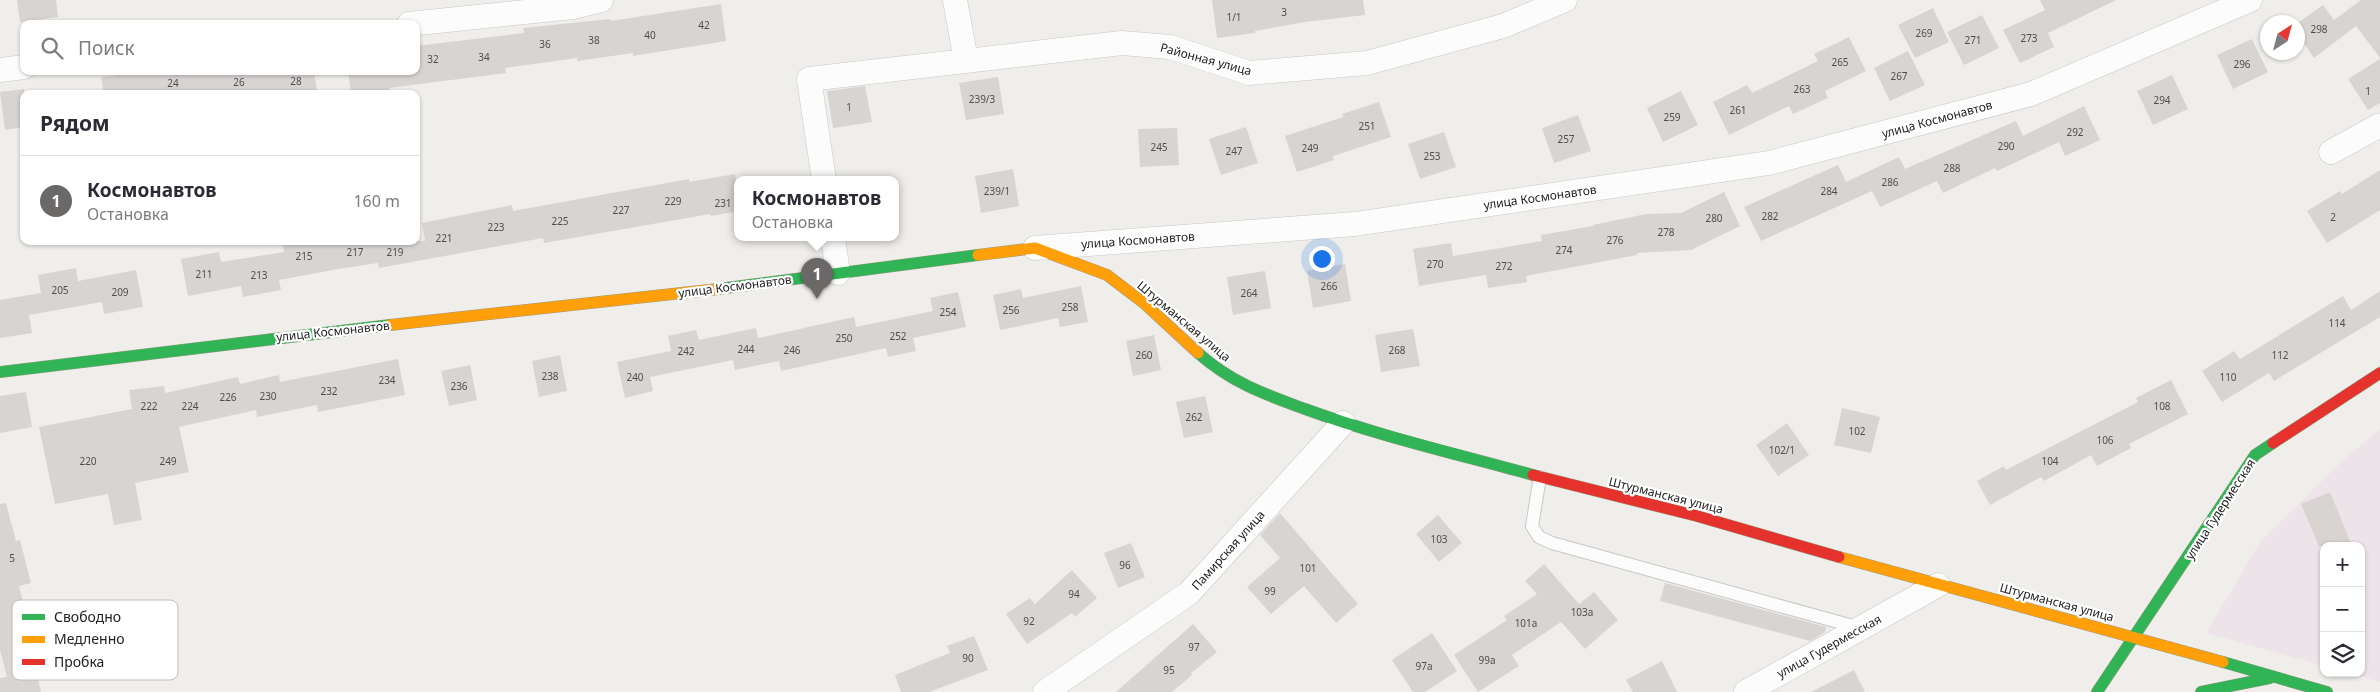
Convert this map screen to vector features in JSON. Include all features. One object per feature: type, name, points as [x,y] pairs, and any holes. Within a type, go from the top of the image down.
[{"type":"street","points":[[420,23],[573,7],[602,0]]},
{"type":"street","points":[[955,0],[966,61]]},
{"type":"street","name":"Районная улица","points":[[823,176],[809,79],[1122,43],[1170,47],[1249,73],[1367,63],[1503,26],[1565,0]]},
{"type":"street","name":"улица Космонавтов","points":[[0,372],[293,335],[644,298],[1036,248],[1355,224],[1769,163],[2032,94],[2250,0]]},
{"type":"street","points":[[0,70],[20,68]]},
{"type":"street","points":[[2331,152],[2380,125]]},
{"type":"street","points":[[833,241],[838,273]]},
{"type":"street","name":"Штурманская улица","points":[[1036,248],[1107,275],[1144,304],[1212,365],[1246,386],[1343,422],[1540,477],[1697,516],[1938,585],[2135,637],[2327,692]]},
{"type":"street","name":"улица Гудермесская","points":[[2097,692],[2255,455],[2380,373]]},
{"type":"street","name":"Памирская улица","points":[[1045,692],[1189,593],[1343,422]]},
{"type":"street","name":"улица Гудермесская","points":[[1746,692],[1938,585]]},
{"type":"street","points":[[2201,692],[2274,677]]},
{"type":"lane","points":[[1540,477],[1532,526],[1539,537],[1552,543],[1861,628]]},
{"type":"shaded area","points":[[2380,429],[2380,682],[2363,677],[2365,677],[2365,542],[2320,542],[2320,665],[2206,633],[2260,542],[2341,462]]},
{"type":"building","points":[[17,0],[56,0],[58,17],[20,20],[20,22]]},
{"type":"building","points":[[1212,0],[1363,0],[1365,15],[1305,22],[1255,31],[1255,33],[1217,38]]},
{"type":"building","points":[[2040,0],[2116,0],[2048,33],[2054,47],[2020,63],[2003,30],[2045,10]]},
{"type":"building","points":[[2361,0],[2380,0],[2380,58],[2356,26],[2314,58],[2305,45],[2305,18],[2323,5],[2334,20]]},
{"type":"building","points":[[721,4],[726,41],[633,56],[633,53],[577,61],[577,58],[505,68],[506,73],[389,88],[390,90],[350,90],[349,75],[420,75],[420,46],[524,33],[523,28],[610,19],[611,21]]},
{"type":"building","points":[[1933,8],[1949,42],[1915,58],[1898,25]]},
{"type":"building","points":[[1982,15],[1999,48],[1964,65],[1947,32]]},
{"type":"building","points":[[1849,37],[1866,71],[1825,91],[1828,98],[1793,114],[1789,106],[1729,135],[1713,102],[1747,85],[1752,93],[1818,61],[1814,54]]},
{"type":"building","points":[[2252,39],[2260,56],[2260,60],[2262,60],[2268,72],[2233,89],[2217,55]]},
{"type":"building","points":[[1908,51],[1925,85],[1890,101],[1874,68]]},
{"type":"building","points":[[2380,59],[2380,103],[2368,110],[2348,79]]},
{"type":"building","points":[[119,75],[315,75],[317,90],[103,90],[101,77]]},
{"type":"building","points":[[2172,75],[2188,109],[2153,125],[2137,91]]},
{"type":"building","points":[[998,77],[1004,114],[966,120],[959,83]]},
{"type":"building","points":[[865,86],[872,122],[833,128],[827,91]]},
{"type":"building","points":[[24,89],[20,90],[20,128],[5,130],[0,92]]},
{"type":"building","points":[[1681,91],[1698,125],[1663,142],[1647,108]]},
{"type":"building","points":[[1379,102],[1391,137],[1333,156],[1334,160],[1297,172],[1285,136],[1343,117],[1342,114]]},
{"type":"building","points":[[2084,106],[2100,140],[2065,156],[2059,142],[1997,171],[1995,168],[1943,193],[1937,181],[1880,207],[1872,191],[1761,241],[1744,207],[1838,165],[1846,182],[1899,157],[1905,169],[2016,121],[2023,136]]},
{"type":"building","points":[[1578,115],[1591,151],[1554,163],[1542,128]]},
{"type":"building","points":[[1246,127],[1258,163],[1221,175],[1209,139]]},
{"type":"building","points":[[1177,128],[1179,165],[1140,167],[1138,129]]},
{"type":"building","points":[[1444,132],[1456,167],[1420,179],[1408,144]]},
{"type":"building","points":[[1013,169],[1019,206],[981,213],[975,176]]},
{"type":"building","points":[[2380,170],[2380,210],[2327,243],[2307,211],[2340,191],[2342,194]]},
{"type":"building","points":[[735,174],[734,212],[711,216],[710,214],[544,243],[543,238],[379,268],[378,263],[338,269],[279,280],[281,290],[243,297],[241,286],[188,296],[181,259],[219,252],[221,262],[284,252],[283,245],[420,245],[420,241],[425,241],[422,223],[512,205],[513,211],[689,179],[689,182]]},
{"type":"building","points":[[1724,192],[1740,226],[1691,250],[1637,253],[1637,255],[1526,276],[1527,282],[1488,288],[1486,275],[1419,286],[1413,249],[1451,243],[1453,256],[1542,241],[1541,235],[1646,214],[1681,213]]},
{"type":"building","points":[[1345,264],[1351,301],[1313,308],[1307,271]]},
{"type":"building","points":[[76,268],[78,281],[136,270],[143,307],[104,314],[102,302],[29,315],[32,333],[0,338],[0,300],[41,293],[38,275]]},
{"type":"building","points":[[1265,271],[1271,308],[1233,315],[1227,277]]},
{"type":"building","points":[[1081,286],[1088,322],[1060,327],[1058,318],[1000,330],[993,295],[1021,289],[1023,298]]},
{"type":"building","points":[[2380,291],[2380,317],[2274,381],[2269,373],[2222,402],[2202,371],[2234,351],[2240,359],[2343,296],[2351,310]]},
{"type":"building","points":[[958,292],[966,327],[913,338],[916,351],[888,357],[886,348],[781,371],[779,361],[735,370],[733,360],[650,377],[653,391],[625,398],[617,362],[671,351],[668,336],[696,330],[699,340],[756,328],[758,338],[854,317],[856,327],[933,311],[930,298]]},
{"type":"building","points":[[1413,329],[1420,366],[1381,372],[1375,335]]},
{"type":"building","points":[[1154,335],[1161,370],[1133,376],[1126,341]]},
{"type":"building","points":[[560,355],[567,391],[539,397],[532,361]]},
{"type":"building","points":[[398,359],[405,395],[318,412],[317,405],[257,417],[256,410],[179,427],[189,472],[135,483],[142,520],[114,525],[108,494],[55,504],[39,427],[132,409],[129,390],[164,386],[165,393],[238,377],[240,384],[279,375],[280,382]]},
{"type":"building","points":[[470,365],[477,400],[449,406],[441,371]]},
{"type":"building","points":[[2171,380],[2188,414],[2129,444],[2131,448],[2097,466],[2091,455],[2044,481],[2041,477],[1990,505],[1977,481],[2004,466],[2006,470],[2138,402],[2136,398]]},
{"type":"building","points":[[26,392],[32,427],[0,433],[0,396]]},
{"type":"building","points":[[1205,396],[1213,432],[1184,438],[1176,402]]},
{"type":"building","points":[[1842,408],[1880,417],[1871,453],[1834,445]]},
{"type":"building","points":[[1787,423],[1809,455],[1778,476],[1756,445]]},
{"type":"building","points":[[2330,492],[2350,542],[2320,542],[2319,546],[2301,504]]},
{"type":"building","points":[[6,503],[16,541],[20,540],[31,583],[19,586],[23,600],[12,600],[12,680],[38,680],[41,692],[0,692],[0,678],[7,677],[0,650],[0,504]]},
{"type":"building","points":[[1280,513],[1358,604],[1336,623],[1304,586],[1271,614],[1247,587],[1280,558],[1260,535]]},
{"type":"building","points":[[1438,515],[1462,543],[1439,562],[1416,534]]},
{"type":"building","points":[[1131,543],[1145,577],[1118,588],[1104,553]]},
{"type":"building","points":[[1544,564],[1579,604],[1594,592],[1618,620],[1585,649],[1561,622],[1512,655],[1519,666],[1478,692],[1454,655],[1507,620],[1504,616],[1537,594],[1525,581]]},
{"type":"building","points":[[1072,570],[1097,598],[1075,617],[1072,613],[1027,644],[1006,614],[1030,598],[1035,604]]},
{"type":"building","points":[[1665,583],[1826,627],[1825,632],[1810,641],[1660,601]]},
{"type":"building","points":[[1193,624],[1217,652],[1191,673],[1192,675],[1172,692],[1116,692]]},
{"type":"building","points":[[1432,633],[1457,671],[1425,692],[1413,692],[1392,660]]},
{"type":"building","points":[[974,636],[988,670],[929,692],[901,692],[895,675],[950,653],[947,646]]},
{"type":"building","points":[[1662,661],[1677,692],[1633,692],[1626,680]]},
{"type":"building","points":[[1854,670],[1865,692],[1811,692]]},
{"type":"traffic: fast","points":[[718,289],[978,255]]},
{"type":"traffic: fast","points":[[0,372],[390,325]]},
{"type":"traffic: fast","points":[[1198,353],[1223,372],[1249,387],[1305,409],[1390,436],[1533,475]]},
{"type":"traffic: fast","points":[[2097,692],[2255,455],[2273,443]]},
{"type":"traffic: fast","points":[[2223,662],[2327,692]]},
{"type":"traffic: fast","points":[[2201,692],[2270,678]]},
{"type":"traffic: slow","points":[[978,255],[1035,248],[1107,275],[1145,304],[1198,353]]},
{"type":"traffic: slow","points":[[390,325],[718,289]]},
{"type":"traffic: slow","points":[[1839,557],[2223,662]]},
{"type":"traffic: jam","points":[[2273,443],[2380,373]]},
{"type":"traffic: jam","points":[[1533,475],[1697,516],[1839,557]]},
{"type":"place","name":"Космонавтов","points":[[817,299]]}]
